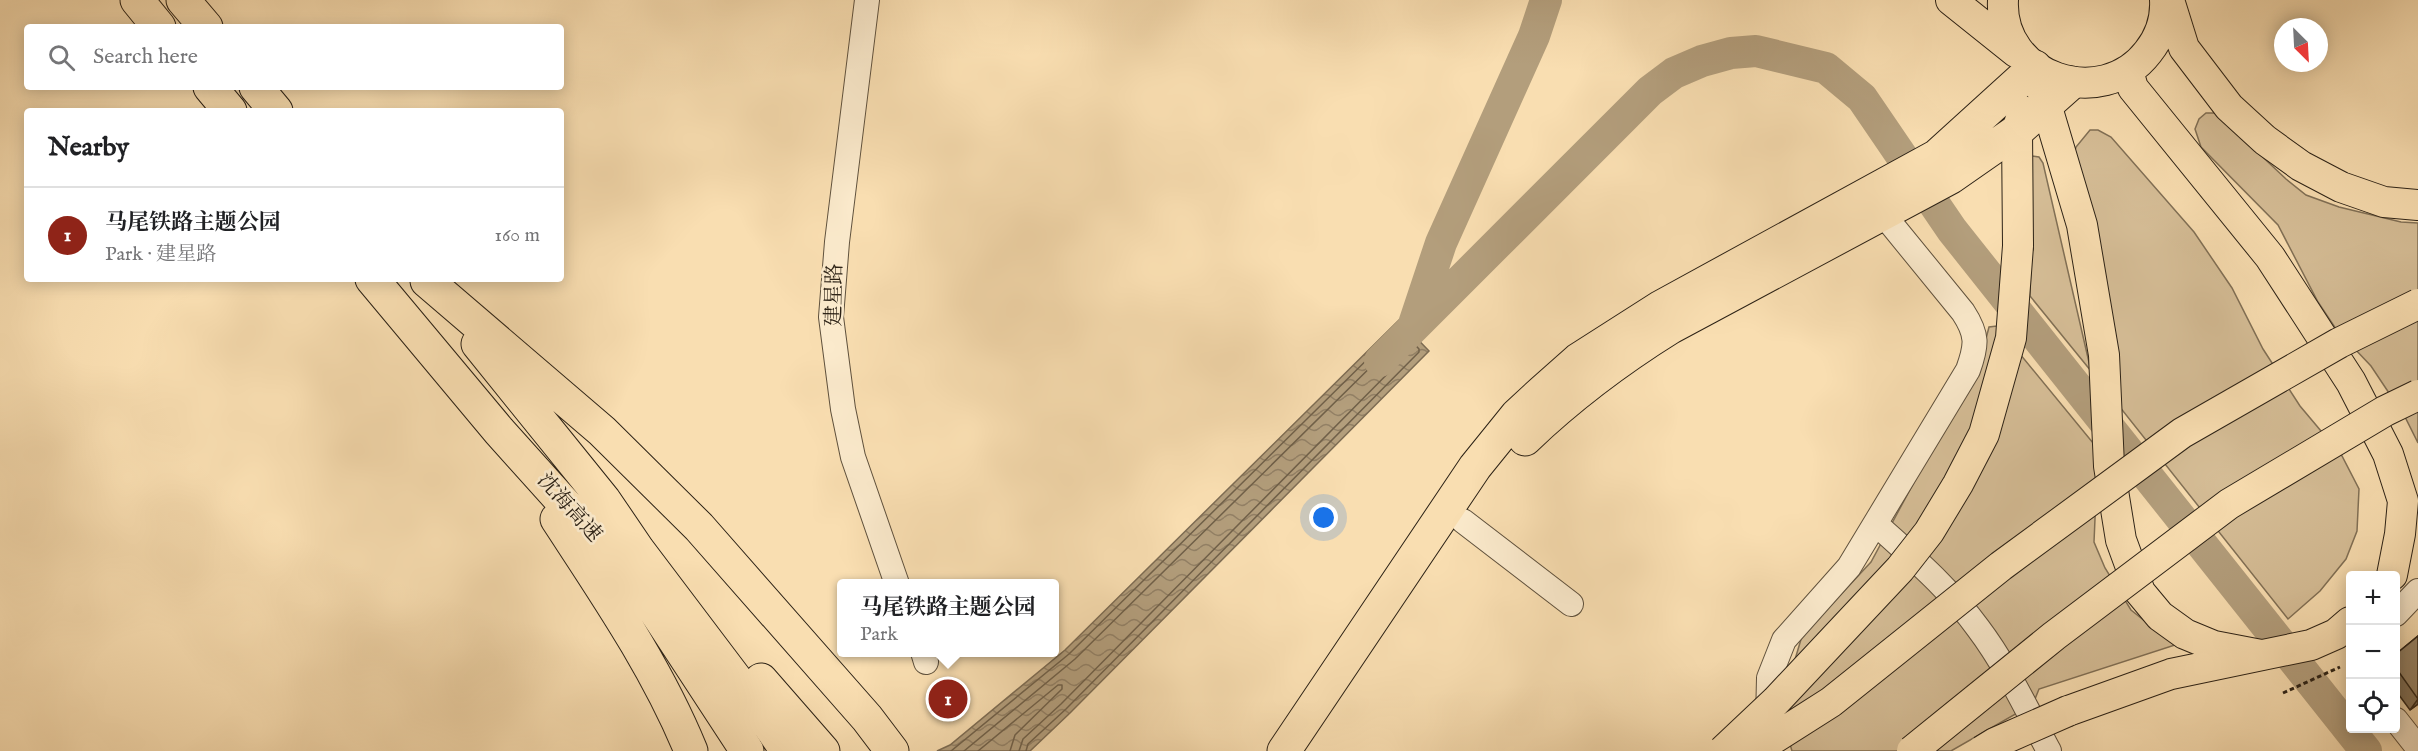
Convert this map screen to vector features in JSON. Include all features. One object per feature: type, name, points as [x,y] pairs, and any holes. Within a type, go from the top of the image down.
[{"type":"highway","points":[[137,0],[157,24]]},
{"type":"highway","points":[[183,0],[203,24]]},
{"type":"highway","points":[[1944,166],[2035,67]]},
{"type":"highway","points":[[1284,751],[1475,467],[1517,416],[1578,360],[1661,307],[2017,131],[2047,107],[2071,83]]},
{"type":"highway","points":[[212,90],[228,108]]},
{"type":"highway","points":[[258,90],[274,108]]},
{"type":"highway","points":[[1311,751],[1492,478],[1521,442],[1579,390],[1636,349],[1877,202]]},
{"type":"highway","name":"沈海高速","points":[[375,282],[500,431],[642,589],[747,751]]},
{"type":"highway","points":[[428,282],[602,431],[699,527],[867,717],[892,751]]},
{"type":"highway","name":"沈海高速","points":[[428,282],[604,500],[638,550],[788,751]]},
{"type":"highway","points":[[500,431],[631,633],[685,742]]},
{"type":"highway","points":[[604,500],[823,751]]},
{"type":"main road","points":[[1951,0],[1988,27],[2035,67],[2071,83],[2091,84],[2128,71],[2143,59],[2154,44],[2162,26],[2167,0]]},
{"type":"main road","points":[[2003,0],[2005,22],[2012,39],[2022,55],[2035,67],[2082,225],[2104,355],[2109,466],[2121,540],[2140,592],[2160,616],[2186,634],[2214,646],[2261,655]]},
{"type":"main road","points":[[2167,0],[2184,48],[2229,107],[2265,140],[2301,166],[2341,187],[2384,202],[2418,205]]},
{"type":"main road","points":[[1723,751],[1776,701],[1900,569],[1929,532],[1984,434],[2011,338],[2018,246],[2017,131],[2035,67]]},
{"type":"main road","points":[[2128,71],[2133,88],[2270,257],[2356,392],[2388,454],[2403,501],[2393,571]]},
{"type":"main road","points":[[1754,751],[1831,702],[2001,566],[2182,433],[2339,343],[2418,304]]},
{"type":"main road","points":[[1912,751],[2054,636],[2229,504],[2385,411],[2418,395]]},
{"type":"main road","points":[[2395,571],[2418,544]]},
{"type":"main road","points":[[1982,751],[2068,711],[2171,674],[2261,655],[2288,652],[2312,645],[2336,634],[2346,625]]},
{"type":"street","name":"建星路","points":[[867,0],[838,230],[831,293],[831,317],[843,409],[853,457],[895,579]]},
{"type":"street","points":[[1777,751],[1768,718],[1769,678],[1784,640],[1850,567],[1968,370],[1976,348],[1973,327],[1963,312],[1877,202]]},
{"type":"street","points":[[1463,521],[1571,604]]},
{"type":"street","points":[[1876,524],[1928,570],[1979,629],[2019,694],[2049,751]]},
{"type":"street","points":[[2400,610],[2418,591]]},
{"type":"street","points":[[2400,725],[2418,748]]},
{"type":"path","points":[[2283,693],[2340,667]]},
{"type":"shaded area","points":[[2206,113],[2216,113],[2306,195],[2339,207],[2401,222],[2418,223],[2418,443],[2405,417],[2371,366],[2336,329],[2318,302],[2278,225],[2201,147],[2195,129],[2199,119]]},
{"type":"shaded area","points":[[2090,130],[2098,130],[2111,137],[2194,232],[2232,288],[2263,349],[2300,406],[2342,456],[2359,489],[2357,531],[2346,559],[2320,591],[2288,619],[2119,406],[2072,161],[2076,147]]},
{"type":"shaded area","points":[[2032,156],[2039,157],[2043,163],[2091,371],[2030,296],[2027,160]]},
{"type":"shaded area","points":[[1997,326],[2098,449],[2094,542],[2105,568],[2131,610],[2175,645],[2039,689],[2033,704],[1951,751],[1792,751],[1780,710],[1802,636],[1871,562],[1981,358],[1989,327]]},
{"type":"water","points":[[1399,320],[1429,351],[1030,751],[937,751],[950,745],[1065,650]]},
{"type":"building","points":[[2418,636],[2418,699],[2400,674],[2400,651]]},
{"type":"waterway","points":[[1414,324],[1441,243],[1534,36],[1546,0]]},
{"type":"waterway","points":[[1380,361],[1650,91],[1674,73],[1702,61],[1731,53],[1756,51],[1826,68],[1862,98],[1952,230],[2366,751]]},
{"type":"place","name":"马尾铁路主题公园","points":[[948,699]]}]
